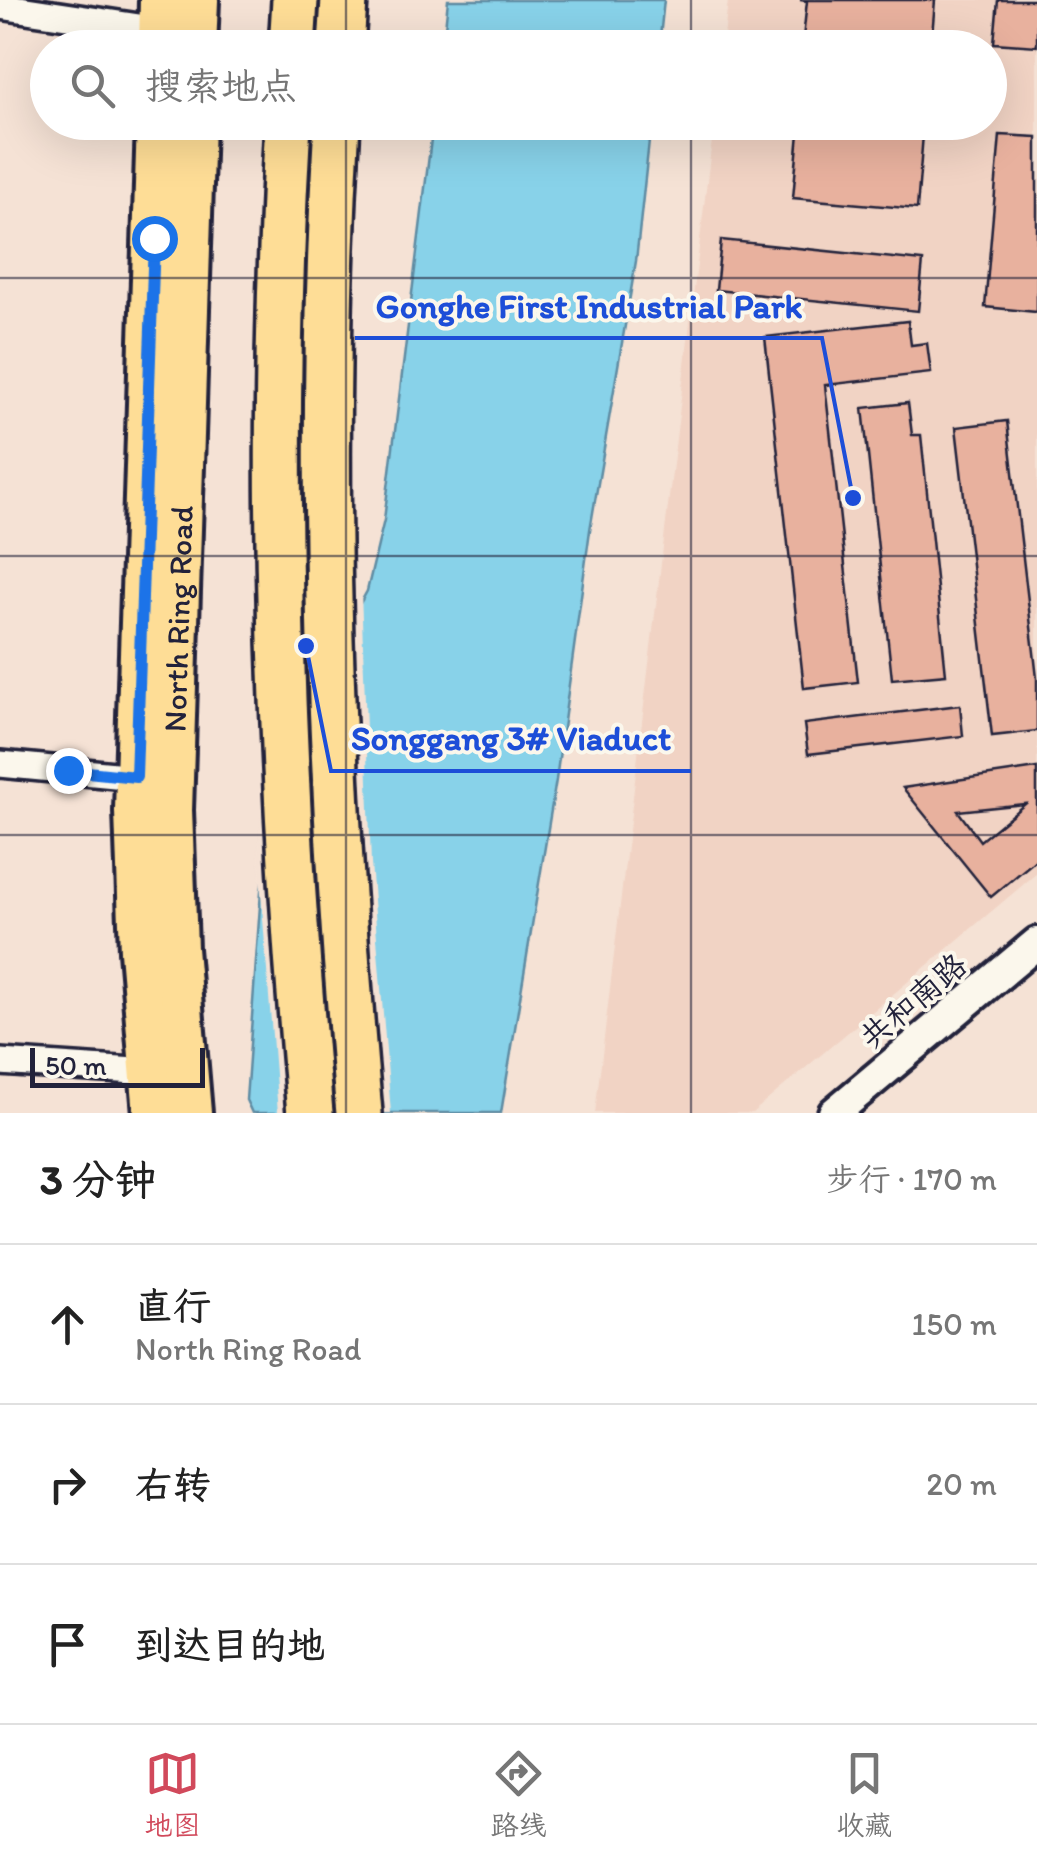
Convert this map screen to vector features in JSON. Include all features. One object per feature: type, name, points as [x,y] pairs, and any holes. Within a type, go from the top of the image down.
[{"type":"highway","points":[[293,30],[295,0]]},
{"type":"highway","points":[[342,30],[344,0]]},
{"type":"highway","points":[[287,140],[281,278],[280,573],[291,868],[310,1113]]},
{"type":"highway","points":[[336,140],[328,389],[330,609],[340,866],[359,1113]]},
{"type":"main road","points":[[197,30],[198,0]]},
{"type":"main road","name":"North Ring Road","points":[[154,1113],[139,915],[136,777],[157,140]]},
{"type":"main road","name":"North Ring Road","points":[[191,1113],[177,949],[172,810],[193,140]]},
{"type":"street","points":[[0,6],[159,26]]},
{"type":"street","points":[[0,764],[136,777]]},
{"type":"street","name":"共和南路","points":[[834,1113],[1037,943]]},
{"type":"street","points":[[0,1062],[150,1072]]},
{"type":"shaded area","points":[[728,0],[1037,0],[1037,873],[752,1113],[595,1113],[712,140],[1007,140],[1007,30],[725,30]]},
{"type":"water","points":[[448,0],[664,0],[661,30],[445,30]]},
{"type":"water","points":[[431,140],[649,140],[636,261],[590,530],[556,780],[501,1113],[252,1113],[246,1100],[270,766],[367,591],[384,520]]},
{"type":"pier","points":[[361,592],[371,863],[391,1113],[278,1113],[258,854],[265,764]]},
{"type":"building","points":[[800,0],[935,0],[932,30],[804,30],[807,1]]},
{"type":"building","points":[[998,0],[1037,0],[1037,46],[1007,44],[1007,30],[995,30]]},
{"type":"building","points":[[1007,135],[1037,137],[1037,312],[985,307],[1000,140],[1007,140]]},
{"type":"building","points":[[798,140],[923,140],[917,209],[793,198]]},
{"type":"building","points":[[721,240],[923,261],[918,311],[716,290]]},
{"type":"building","points":[[908,321],[911,345],[927,343],[931,373],[825,385],[858,682],[804,688],[765,337]]},
{"type":"building","points":[[908,403],[912,435],[921,435],[946,674],[892,679],[863,408]]},
{"type":"building","points":[[1007,421],[1037,678],[1037,731],[992,736],[956,427]]},
{"type":"building","points":[[960,705],[963,736],[808,754],[804,724]]},
{"type":"building","points":[[1037,768],[1037,859],[991,897],[903,788]],"holes":[[[1025,804],[980,841],[958,811]]]},
{"type":"place","name":"Gonghe First Industrial Park","points":[[853,498]]},
{"type":"place","name":"Songgang 3# Viaduct","points":[[306,646]]},
{"type":"route","points":[[68,770],[136,777],[154,238]]}]
